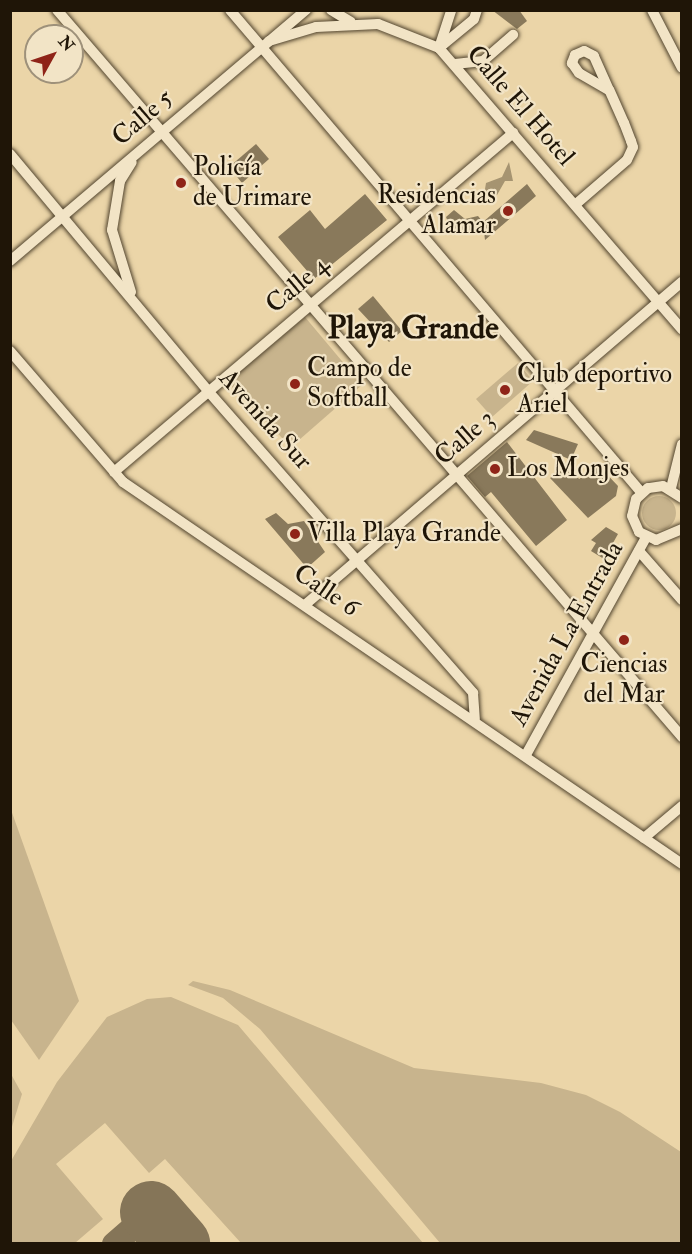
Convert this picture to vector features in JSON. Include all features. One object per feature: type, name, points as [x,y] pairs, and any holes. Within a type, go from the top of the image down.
[{"type":"street","points":[[57,10],[681,737]]},
{"type":"street","points":[[230,10],[264,44],[409,221],[641,492]]},
{"type":"street","name":"Calle 5","points":[[10,261],[306,10]]},
{"type":"street","points":[[331,10],[354,23]]},
{"type":"street","points":[[439,48],[452,10]]},
{"type":"street","points":[[439,48],[474,19],[477,10]]},
{"type":"street","points":[[652,10],[681,68]]},
{"type":"street","name":"Calle El Hotel","points":[[264,44],[316,27],[354,23],[406,32],[439,48],[659,300],[681,330]]},
{"type":"street","points":[[455,64],[483,60],[513,35]]},
{"type":"street","points":[[576,204],[633,150],[609,90]]},
{"type":"street","name":"Calle 4","points":[[114,472],[513,133]]},
{"type":"street","name":"Avenida Sur","points":[[10,154],[208,391],[360,560],[473,693],[475,719]]},
{"type":"street","points":[[134,301],[112,230],[120,181],[136,154]]},
{"type":"street","name":"Calle 3","points":[[306,604],[681,282]]},
{"type":"street","name":"Calle 6","points":[[10,351],[114,472],[527,753],[681,864]]},
{"type":"street","points":[[671,488],[681,444]]},
{"type":"street","points":[[679,535],[656,540],[646,537],[632,516],[641,492],[656,486],[671,488],[681,498]]},
{"type":"street","name":"Avenida La Entrada","points":[[527,753],[646,537]]},
{"type":"street","points":[[639,551],[681,600]]},
{"type":"street","points":[[644,838],[681,806]]},
{"type":"shaded area","points":[[509,162],[513,181],[505,181],[497,195],[484,195],[486,183],[502,177]]},
{"type":"shaded area","name":"Campo de Softball","points":[[305,317],[362,385],[291,447],[227,382]]},
{"type":"shaded area","name":"Club deportivo Ariel","points":[[518,363],[533,381],[492,417],[476,399]]},
{"type":"shaded area","points":[[659,496],[671,501],[676,513],[671,525],[659,530],[647,525],[642,513],[647,501]]},
{"type":"shaded area","points":[[10,807],[79,1001],[39,1060],[11,1020]]},
{"type":"shaded area","points":[[193,981],[230,990],[414,1068],[541,1083],[586,1095],[620,1112],[681,1152],[681,1243],[440,1243],[260,1029],[223,998],[188,985]]},
{"type":"shaded area","points":[[171,997],[238,1025],[423,1243],[241,1243],[165,1159],[149,1173],[105,1123],[56,1164],[103,1219],[75,1243],[11,1243],[11,1161],[57,1082],[107,1017],[147,999]]},
{"type":"shaded area","points":[[11,1074],[22,1094],[11,1130]]},
{"type":"building","points":[[492,10],[519,10],[527,21],[517,29]]},
{"type":"building","points":[[256,144],[269,159],[242,183],[229,167]]},
{"type":"building","name":"Residencias Alamar","points":[[527,184],[536,196],[485,240],[484,232],[451,230],[446,217],[454,210],[465,219],[478,216],[483,222]]},
{"type":"building","points":[[365,194],[387,220],[314,279],[278,237],[310,210],[325,229]]},
{"type":"building","points":[[373,296],[402,331],[389,342],[358,309]]},
{"type":"building","points":[[534,430],[578,444],[571,460],[526,440]]},
{"type":"building","points":[[507,442],[567,520],[536,546],[491,492],[485,497],[467,476]]},
{"type":"building","points":[[569,465],[579,479],[599,466],[618,486],[616,496],[588,518],[550,478]]},
{"type":"building","name":"Villa Playa Grande","points":[[276,513],[288,524],[304,521],[325,552],[307,568],[265,519]]},
{"type":"building","points":[[606,527],[618,534],[604,559],[591,551],[596,543],[591,540]]},
{"type":"taxiway","points":[[114,1244],[151,1212]]},
{"type":"runway","points":[[151,1212],[179,1244]]},
{"type":"place","name":"Policía de Urimare","points":[[181,183]]},
{"type":"place","name":"Residencias Alamar","points":[[508,211]]},
{"type":"place","name":"Campo de Softball","points":[[295,384]]},
{"type":"place","name":"Club deportivo Ariel","points":[[505,390]]},
{"type":"place","name":"Los Monjes","points":[[495,469]]},
{"type":"place","name":"Villa Playa Grande","points":[[295,534]]},
{"type":"place","name":"Ciencias del Mar","points":[[624,640]]},
{"type":"district","name":"Playa Grande","points":[[413,328]]}]
